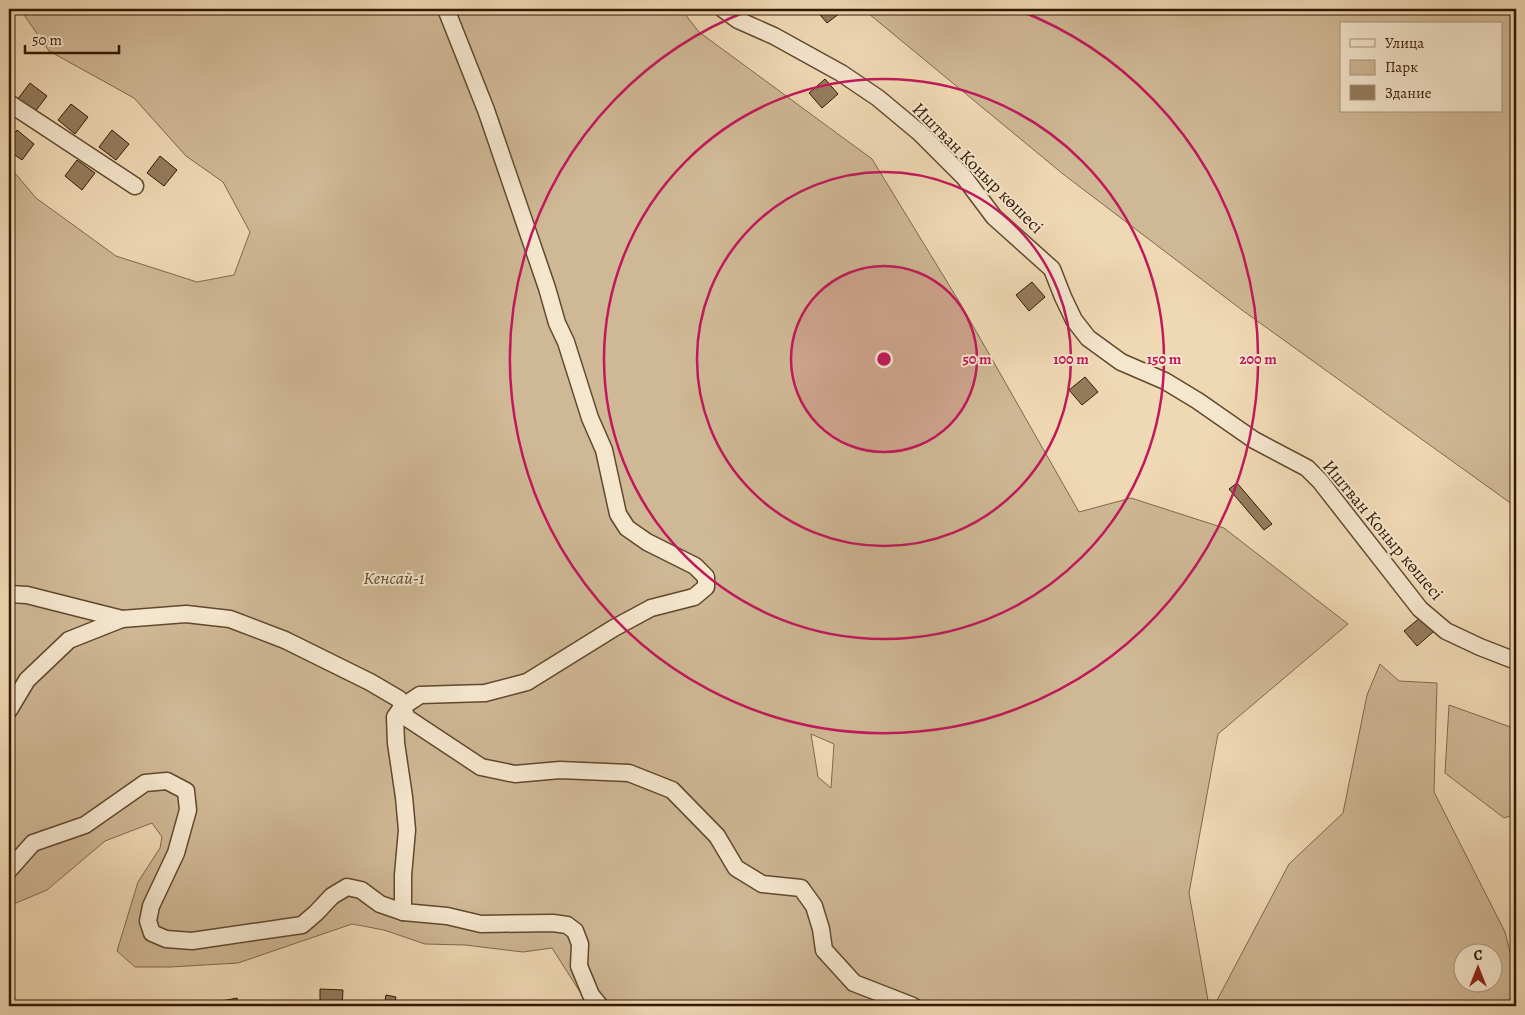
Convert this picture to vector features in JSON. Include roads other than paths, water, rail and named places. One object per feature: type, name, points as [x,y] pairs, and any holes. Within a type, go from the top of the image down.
[{"type":"street","points":[[403,912],[403,875],[407,830],[396,743],[395,717],[402,707],[420,695],[485,693],[527,682],[614,628],[651,608],[694,596],[706,587],[706,577],[695,566],[647,542],[627,528],[618,514],[604,450],[590,418],[566,342],[557,323],[547,288],[486,110],[446,9]]},
{"type":"street","name":"Иштван Коныр көшесі","points":[[723,9],[738,20],[774,36],[841,73],[878,98],[920,133],[964,177],[994,217],[1052,269],[1074,320],[1088,338],[1121,362],[1165,381],[1198,401],[1254,440],[1307,468],[1320,481],[1420,609],[1446,631],[1516,661]]},
{"type":"street","points":[[9,103],[135,186]]},
{"type":"street","points":[[9,594],[27,595],[122,619]]},
{"type":"street","points":[[9,710],[27,680],[69,640],[122,619],[186,614],[230,619],[285,640],[370,682],[399,699],[407,718],[481,768],[515,774],[560,770],[629,773],[672,790],[717,836],[736,868],[762,884],[801,888],[814,906],[821,930],[824,950],[854,983],[913,1006]]},
{"type":"street","points":[[9,870],[33,844],[85,825],[144,784],[167,781],[186,791],[188,810],[176,853],[151,906],[148,921],[152,933],[166,939],[192,941],[302,925],[316,914],[332,896],[347,887],[361,890],[380,904],[403,912],[447,916],[481,924],[553,923],[567,925],[575,931],[580,944],[580,966],[591,995],[600,1006]]},
{"type":"park label","name":"Кенсай-1","points":[[394,578]]}]
